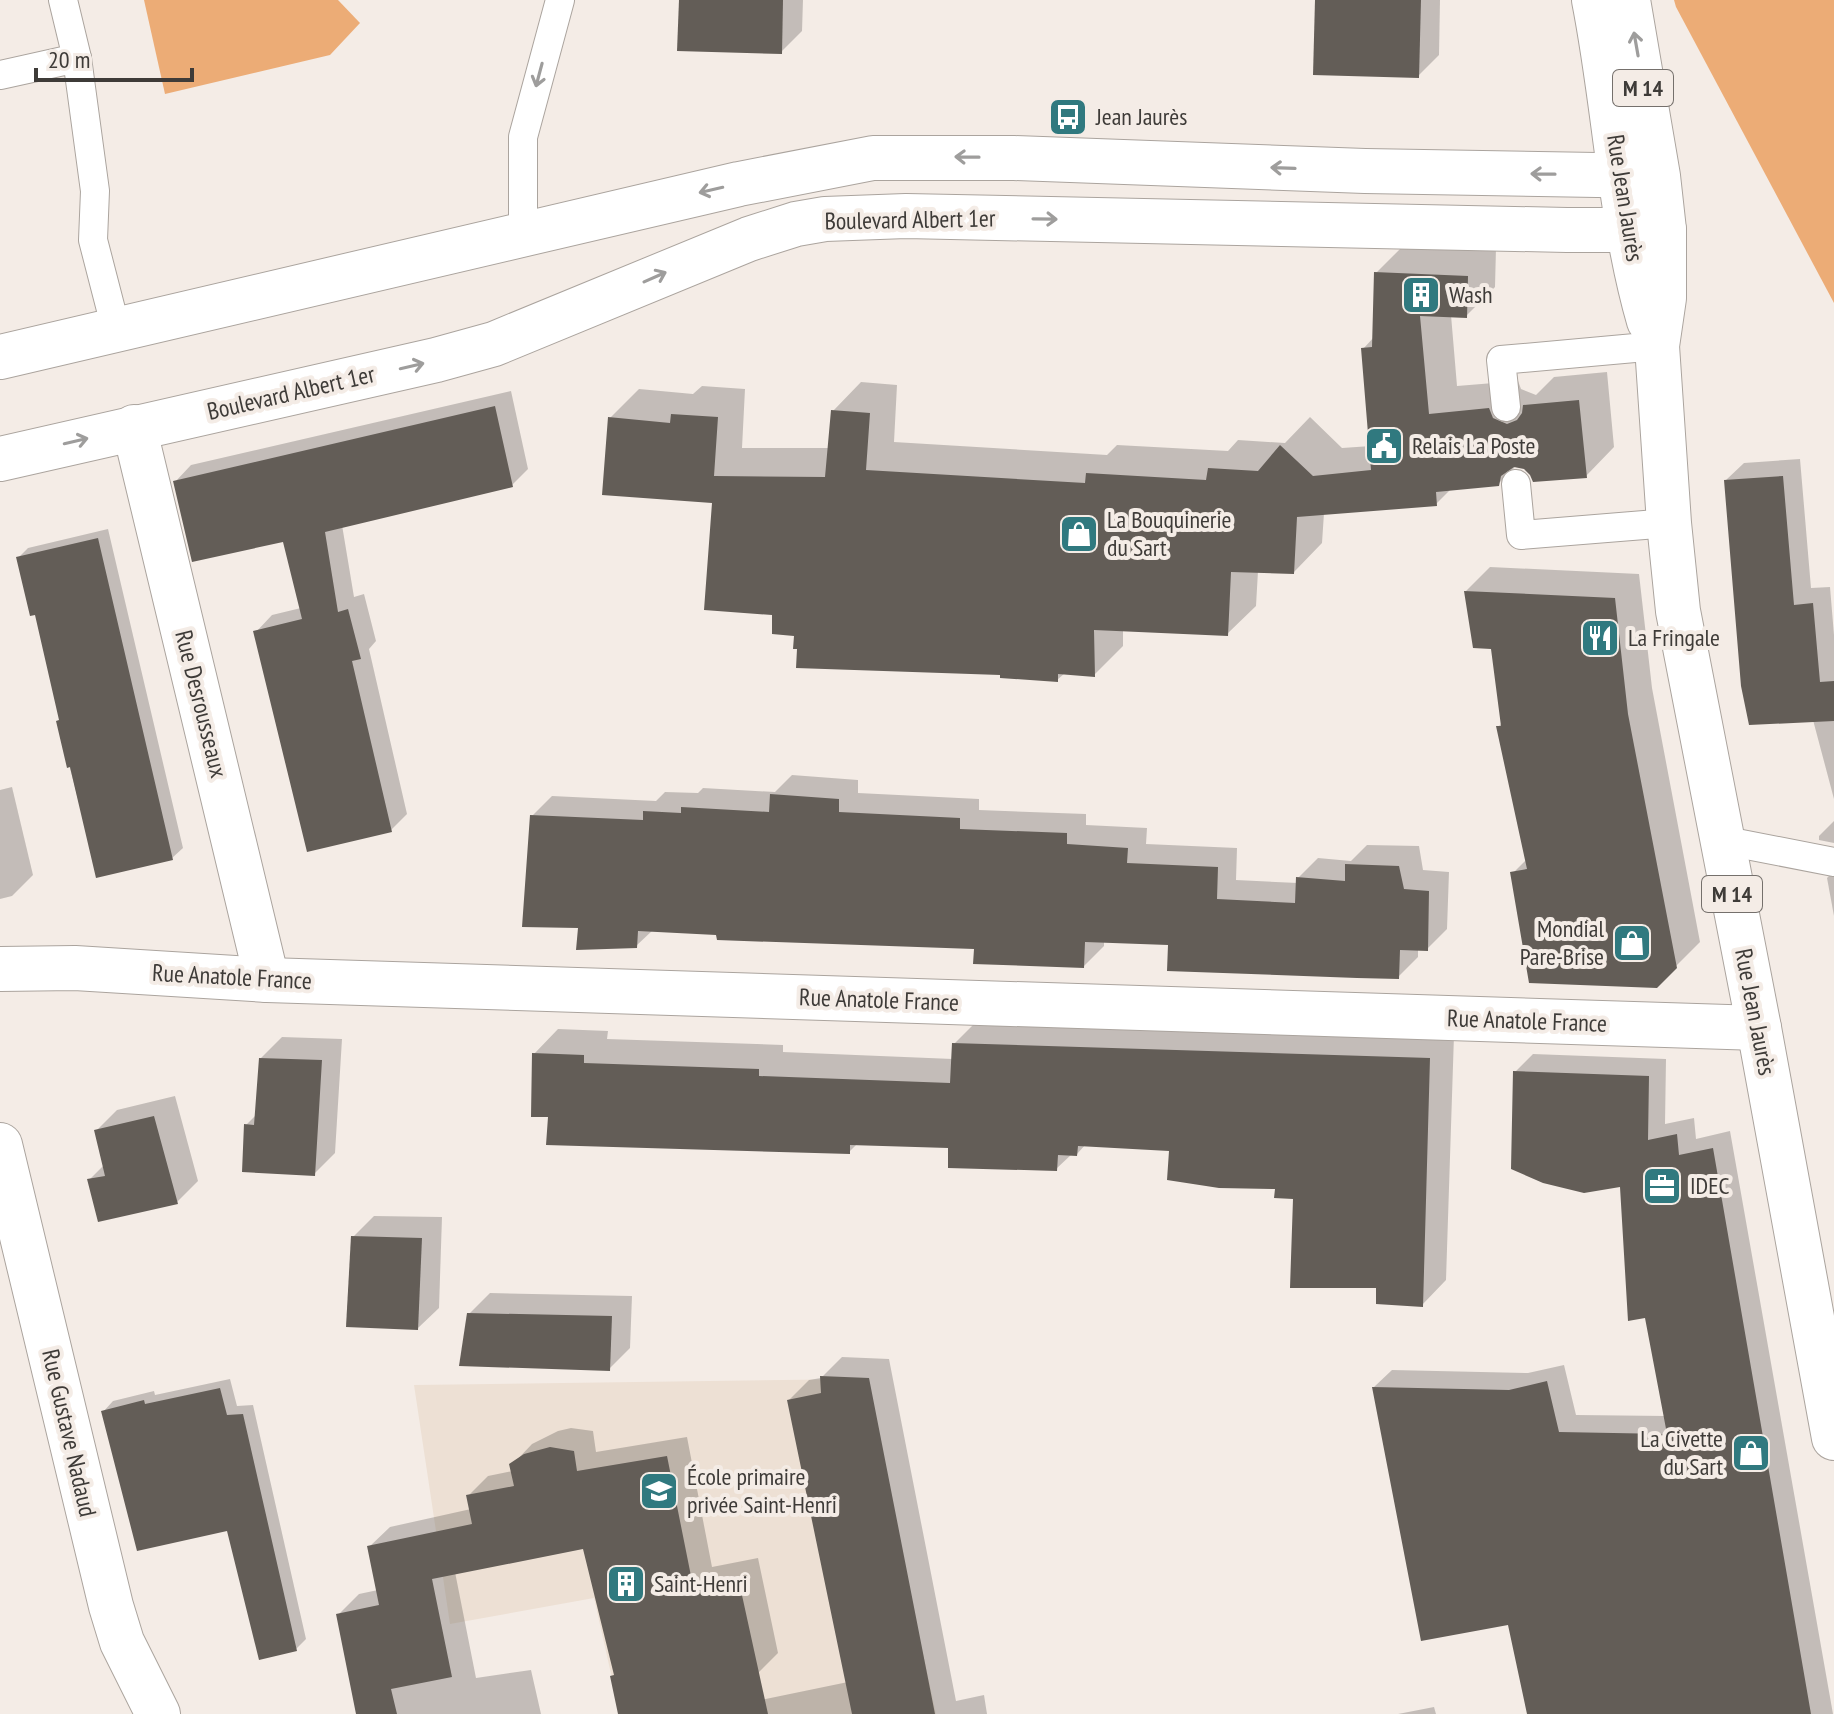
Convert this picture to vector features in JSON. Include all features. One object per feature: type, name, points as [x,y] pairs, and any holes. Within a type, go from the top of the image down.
[{"type":"street","name":"Rue Jean Jaurès","points":[[1594,0],[1640,176]]},
{"type":"street","name":"Rue Jean Jaurès","points":[[1628,0],[1646,230],[1664,298],[1657,346],[1678,611],[1759,1028],[1823,1319],[1834,1438]]},
{"type":"street","points":[[0,357],[523,233],[838,163],[902,156],[1028,158],[1365,171],[1640,176]]},
{"type":"street","name":"Boulevard Albert 1er","points":[[0,459],[436,360],[494,344],[736,243],[796,224],[825,219],[906,216],[1646,230]]},
{"type":"street","name":"Rue Desrousseaux","points":[[134,427],[267,980]]},
{"type":"street","name":"Rue Anatole France","points":[[0,969],[75,968],[267,980],[1759,1028]]},
{"type":"street","name":"Rue Gustave Nadaud","points":[[0,1145],[111,1606],[122,1642],[158,1714]]},
{"type":"lane","points":[[63,0],[77,58],[95,191],[93,240],[116,329]]},
{"type":"lane","points":[[523,233],[523,137],[560,0]]},
{"type":"lane","points":[[0,75],[77,58]]},
{"type":"lane","points":[[1506,407],[1501,360],[1657,346]]},
{"type":"lane","points":[[1516,484],[1521,535],[1669,523]]},
{"type":"lane","points":[[1721,840],[1834,862]]},
{"type":"shaded area","points":[[144,0],[338,0],[360,23],[330,55],[165,94]]},
{"type":"shaded area","points":[[1674,0],[1834,0],[1834,303],[1676,7]]},
{"type":"shaded area","name":"École primaire privée Saint-Henri","points":[[864,1379],[936,1714],[620,1714],[594,1598],[450,1624],[414,1385]]},
{"type":"building","points":[[679,0],[783,0],[782,54],[677,51]]},
{"type":"building","points":[[1315,0],[1421,0],[1419,78],[1313,75]]},
{"type":"building","points":[[1374,272],[1468,276],[1467,318],[1420,316],[1429,414],[1489,408],[1493,418],[1507,424],[1517,420],[1523,405],[1579,400],[1587,478],[1533,482],[1524,469],[1514,467],[1501,476],[1499,486],[1436,492],[1437,506],[1297,517],[1294,574],[1231,572],[1228,636],[1094,630],[1095,677],[1058,674],[1058,682],[1000,678],[1000,675],[796,668],[794,636],[772,634],[772,615],[704,610],[712,503],[602,495],[608,417],[670,423],[671,414],[718,417],[714,476],[825,477],[831,410],[870,413],[866,470],[1085,483],[1086,473],[1206,480],[1208,468],[1258,471],[1280,445],[1313,476],[1371,470],[1361,348],[1372,347]]},
{"type":"building","points":[[495,406],[513,487],[325,532],[338,612],[348,609],[361,659],[352,661],[392,832],[307,852],[253,631],[302,619],[283,542],[192,562],[173,481]]},
{"type":"building","points":[[1783,476],[1794,605],[1813,603],[1820,682],[1834,681],[1834,721],[1749,725],[1741,686],[1724,480]]},
{"type":"building","points":[[98,538],[173,860],[96,878],[56,721],[59,720],[35,615],[30,616],[16,557]]},
{"type":"building","points":[[1464,591],[1615,598],[1628,714],[1677,968],[1657,988],[1529,983],[1510,872],[1527,869],[1496,726],[1501,726],[1491,649],[1473,648]]},
{"type":"building","points":[[770,794],[839,799],[839,812],[960,818],[960,829],[1067,833],[1067,844],[1128,848],[1127,863],[1218,867],[1217,899],[1295,903],[1296,877],[1345,881],[1345,864],[1399,866],[1404,889],[1429,891],[1428,951],[1400,950],[1399,979],[1357,978],[1167,971],[1168,945],[1085,942],[1084,968],[973,964],[974,949],[717,940],[716,935],[638,931],[637,948],[576,950],[578,928],[522,927],[530,815],[643,820],[643,811],[681,813],[681,807],[769,812]]},
{"type":"building","points":[[952,1043],[1430,1058],[1423,1307],[1376,1304],[1376,1288],[1290,1288],[1293,1199],[1274,1198],[1275,1189],[1219,1188],[1167,1180],[1169,1151],[1078,1146],[1077,1156],[1058,1155],[1057,1171],[948,1168],[948,1148],[850,1145],[850,1154],[546,1145],[548,1117],[531,1117],[532,1053],[584,1055],[584,1063],[759,1069],[759,1076],[950,1083]]},
{"type":"building","points":[[259,1058],[322,1060],[315,1176],[242,1172],[244,1124],[254,1125]]},
{"type":"building","points":[[1513,1071],[1649,1076],[1648,1140],[1677,1134],[1679,1155],[1713,1148],[1811,1714],[1527,1714],[1508,1625],[1421,1641],[1372,1387],[1509,1390],[1547,1381],[1559,1432],[1667,1434],[1645,1318],[1628,1321],[1620,1187],[1584,1193],[1543,1183],[1511,1169]]},
{"type":"building","points":[[154,1116],[178,1204],[98,1222],[87,1179],[105,1176],[94,1130]]},
{"type":"building","points":[[351,1236],[422,1238],[418,1330],[346,1327]]},
{"type":"building","points":[[467,1313],[612,1316],[610,1371],[459,1366]]},
{"type":"building","points":[[820,1376],[869,1378],[935,1714],[852,1714],[787,1400],[821,1393]]},
{"type":"building","points":[[220,1388],[227,1415],[243,1414],[297,1651],[259,1660],[227,1531],[137,1551],[101,1411],[144,1400],[145,1404]]},
{"type":"building","points":[[550,1447],[574,1451],[577,1471],[667,1456],[693,1586],[738,1577],[768,1714],[618,1714],[610,1676],[614,1675],[583,1549],[432,1579],[452,1677],[391,1689],[397,1714],[356,1714],[336,1614],[379,1605],[367,1546],[472,1524],[466,1495],[514,1486],[509,1464],[524,1454]]},
{"type":"place","name":"Jean Jaurès","points":[[1068,117]]},
{"type":"place","name":"Wash","points":[[1421,295]]},
{"type":"place","name":"Relais La Poste","points":[[1384,446]]},
{"type":"place","name":"La Bouquinerie du Sart","points":[[1079,534]]},
{"type":"place","name":"La Fringale","points":[[1600,638]]},
{"type":"place","name":"Mondial Pare-Brise","points":[[1632,943]]},
{"type":"place","name":"IDEC","points":[[1662,1186]]},
{"type":"place","name":"La Civette du Sart","points":[[1751,1453]]},
{"type":"place","name":"École primaire privée Saint-Henri","points":[[659,1491]]},
{"type":"place","name":"Saint-Henri","points":[[626,1584]]}]
